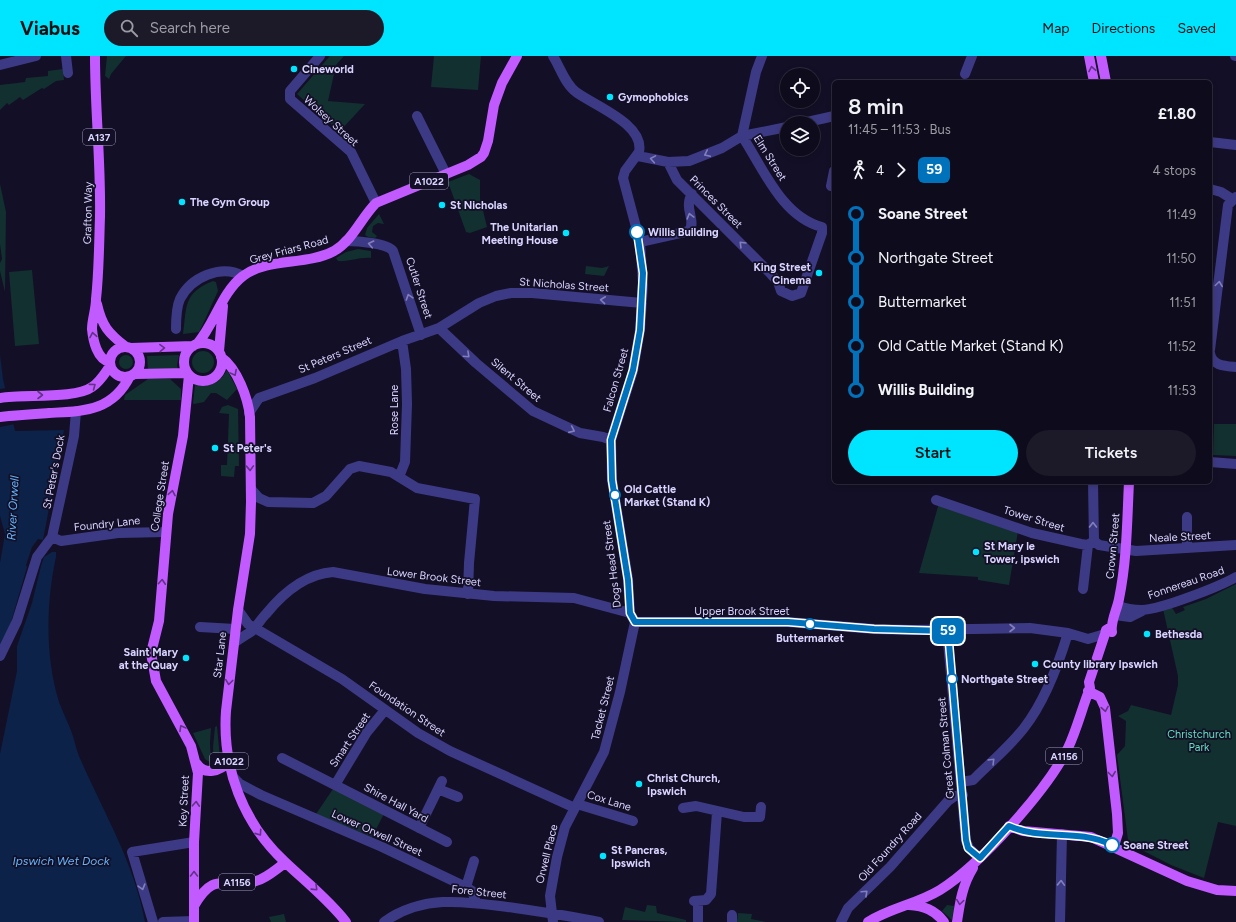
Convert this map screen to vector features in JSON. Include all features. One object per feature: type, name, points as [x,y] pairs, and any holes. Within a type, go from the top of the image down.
[{"type":"main road","name":"Grafton Way","points":[[95,56],[100,151],[100,231],[96,302],[93,314],[93,338],[100,355],[110,364]]},
{"type":"main road","name":"A1022","points":[[376,203],[469,165],[481,157],[488,141],[497,97],[502,83],[517,56]]},
{"type":"main road","points":[[1089,56],[1094,80]]},
{"type":"main road","points":[[1101,56],[1106,80]]},
{"type":"main road","name":"Grey Friars Road","points":[[195,345],[203,337],[232,287],[243,276],[269,266],[329,253],[346,241],[376,203]]},
{"type":"main road","name":"A137","points":[[96,302],[102,323],[112,336],[129,347]]},
{"type":"main road","name":"Grey Friars Road","points":[[220,354],[219,329],[223,302]]},
{"type":"main road","points":[[0,398],[13,396],[68,395],[83,392],[92,387],[110,364],[112,354],[116,350],[129,347],[209,344],[220,354],[221,369],[212,379],[200,381],[188,374],[118,376],[110,364]]},
{"type":"main road","points":[[188,374],[184,360],[185,355],[195,345]]},
{"type":"main road","points":[[0,417],[93,409],[113,398],[123,389],[132,375],[139,369],[140,358],[138,354],[129,347]]},
{"type":"main road","name":"Star Lane","points":[[220,354],[228,362],[244,395],[249,413],[251,489],[251,513],[247,552],[238,610],[225,721],[229,762],[246,811],[263,838],[285,863],[310,884],[346,922]]},
{"type":"main road","points":[[173,374],[182,381],[187,394]]},
{"type":"main road","name":"College Street","points":[[160,621],[166,532],[182,436],[188,374]]},
{"type":"main road","name":"Crown Street","points":[[1117,611],[1126,550],[1129,484]]},
{"type":"main road","name":"A1156","points":[[868,922],[884,913],[908,905],[943,888],[980,858],[1009,826],[1054,770],[1067,750],[1074,735],[1089,690],[1095,686],[1112,633],[1108,630],[1117,611]]},
{"type":"main road","name":"Key Street","points":[[160,621],[152,653],[156,681],[189,741],[197,764],[194,842],[194,922]]},
{"type":"main road","points":[[1089,690],[1100,697],[1105,708],[1117,814],[1118,834],[1114,846]]},
{"type":"main road","name":"A1022","points":[[197,764],[203,769],[212,771],[224,767],[229,762]]},
{"type":"main road","points":[[1009,826],[1023,831],[1091,837],[1114,846],[1187,881],[1217,890],[1236,891]]},
{"type":"main road","name":"A1156","points":[[957,922],[963,885],[980,858]]},
{"type":"main road","name":"A1156","points":[[194,906],[206,888],[215,884],[257,881],[285,863]]},
{"type":"main road","name":"A1156","points":[[908,905],[927,908],[935,912],[944,922]]},
{"type":"street","points":[[0,65],[36,56]]},
{"type":"street","points":[[66,56],[68,73]]},
{"type":"street","name":"Wolsey Street","points":[[320,56],[290,90],[290,99],[350,152],[376,203]]},
{"type":"street","points":[[553,56],[563,75],[576,92],[616,116],[635,132],[640,147],[638,156],[668,162],[698,159],[742,136],[780,128]]},
{"type":"street","name":"Elm Street","points":[[762,56],[756,72],[742,136],[784,203],[799,217],[822,227],[803,291],[796,296],[783,293]]},
{"type":"street","points":[[965,74],[972,56]]},
{"type":"street","points":[[417,116],[446,174]]},
{"type":"street","points":[[820,119],[832,116]]},
{"type":"street","points":[[1212,142],[1236,145]]},
{"type":"street","name":"Falcon Street","points":[[611,440],[633,370],[642,303],[643,273],[640,242],[622,178],[625,171],[638,156]]},
{"type":"street","name":"Princes Street","points":[[668,162],[677,180],[776,280],[783,293]]},
{"type":"street","points":[[1212,190],[1234,198],[1228,205],[1212,346]]},
{"type":"street","points":[[640,242],[689,231],[692,223],[689,203],[692,194]]},
{"type":"street","name":"Cutler Street","points":[[346,241],[384,246],[393,251],[421,334]]},
{"type":"street","points":[[176,329],[180,299],[190,286],[200,279],[221,271],[234,272],[243,276]]},
{"type":"street","name":"St Nicholas Street","points":[[421,334],[439,328],[483,301],[505,294],[519,293],[642,303]]},
{"type":"street","name":"Silent Street","points":[[439,328],[476,363],[533,411],[580,433],[604,437],[611,440]]},
{"type":"street","name":"St Peters Street","points":[[259,398],[315,378],[421,334]]},
{"type":"street","name":"Rose Lane","points":[[399,477],[405,462],[407,404],[406,369],[402,341]]},
{"type":"street","points":[[1212,356],[1220,365],[1236,366]]},
{"type":"street","points":[[244,395],[259,398],[249,413]]},
{"type":"street","name":"St Peter's Dock","points":[[52,537],[74,436],[76,411]]},
{"type":"street","name":"Dogs Head Street","points":[[611,440],[612,480],[628,580],[632,618]]},
{"type":"street","points":[[1212,462],[1236,464]]},
{"type":"street","points":[[251,489],[259,498],[268,502],[314,503],[321,500],[354,467],[386,470],[417,488],[475,499],[469,563],[468,594]]},
{"type":"street","points":[[1084,589],[1091,543],[1093,484]]},
{"type":"street","name":"Tower Street","points":[[936,500],[1032,533],[1126,550]]},
{"type":"street","points":[[251,513],[268,502]]},
{"type":"street","points":[[1187,517],[1187,548]]},
{"type":"street","name":"Foundry Lane","points":[[52,537],[61,541],[118,534],[166,532]]},
{"type":"street","points":[[0,656],[17,621],[37,557],[52,537]]},
{"type":"street","name":"Neale Street","points":[[1126,550],[1136,551],[1236,545]]},
{"type":"street","name":"Lower Brook Street","points":[[234,643],[254,628],[278,599],[288,590],[311,577],[333,572],[425,590],[494,596],[564,597],[594,602],[632,618]]},
{"type":"street","name":"Fonnereau Road","points":[[1117,611],[1130,617],[1144,610],[1216,587],[1236,577]]},
{"type":"street","points":[[238,610],[248,624],[254,628]]},
{"type":"street","name":"Upper Brook Street","points":[[632,618],[788,622],[874,629],[948,631]]},
{"type":"street","name":"Tacket Street","points":[[576,806],[604,752],[620,692],[632,618]]},
{"type":"street","points":[[200,627],[236,629]]},
{"type":"street","name":"Foundation Street","points":[[254,628],[342,679],[418,733],[450,751],[576,806]]},
{"type":"street","points":[[948,631],[1030,628],[1068,633],[1088,639],[1108,630]]},
{"type":"street","name":"Great Colman Street","points":[[948,631],[967,844],[980,858]]},
{"type":"street","points":[[961,782],[973,780],[1012,742],[1028,722],[1039,704],[1060,658],[1068,633]]},
{"type":"street","name":"Smart Street","points":[[335,784],[367,732],[385,710]]},
{"type":"street","name":"Shire Hall Yard","points":[[282,758],[447,842]]},
{"type":"street","name":"Lower Orwell Street","points":[[233,777],[240,784],[261,796],[382,847],[466,887]]},
{"type":"street","points":[[419,828],[440,785],[458,797]]},
{"type":"street","points":[[246,811],[246,805],[250,798],[255,795],[261,796]]},
{"type":"street","name":"Old Foundry Road","points":[[841,922],[848,908],[890,868],[948,801],[955,796],[962,795]]},
{"type":"street","name":"Cox Lane","points":[[576,806],[633,821]]},
{"type":"street","name":"Orwell Place","points":[[552,917],[551,888],[557,857],[565,827],[576,806]]},
{"type":"street","points":[[683,808],[696,806],[717,812],[746,817],[760,817],[761,807]]},
{"type":"street","points":[[698,922],[696,901],[706,900],[711,894],[717,812]]},
{"type":"street","points":[[1060,922],[1062,834]]},
{"type":"street","points":[[153,922],[132,852],[194,842]]},
{"type":"street","points":[[474,861],[466,887],[472,891],[476,902]]},
{"type":"street","name":"Fore Street","points":[[384,922],[400,914],[439,902],[476,902],[552,917],[599,922]]},
{"type":"street","points":[[163,922],[194,922]]},
{"type":"green space","points":[[107,56],[126,56],[111,74],[109,79],[105,76]]},
{"type":"green space","points":[[330,56],[344,56],[336,65],[328,101],[365,104],[341,130],[334,127],[297,94]]},
{"type":"green space","points":[[434,56],[481,56],[478,90],[431,87]]},
{"type":"green space","points":[[63,69],[64,80],[56,81],[23,100],[20,97],[9,105],[7,103],[0,110],[0,85],[25,82],[26,78],[48,76],[48,71]]},
{"type":"green space","points":[[469,174],[480,180],[480,198],[487,227],[470,233],[466,232],[448,182]]},
{"type":"green space","points":[[0,184],[6,212],[5,292],[0,271],[0,263],[2,259],[0,244]]},
{"type":"green space","points":[[379,214],[384,224],[378,223],[373,226],[372,232],[377,236],[375,238],[368,237],[365,235],[367,228]]},
{"type":"green space","points":[[358,249],[371,251],[371,258],[338,261],[336,258],[346,252]]},
{"type":"green space","points":[[586,266],[602,268],[609,266],[604,276],[585,274]]},
{"type":"green space","points":[[32,270],[39,344],[15,346],[9,272]]},
{"type":"green space","points":[[213,281],[216,282],[218,291],[199,332],[183,334],[186,308],[191,296],[196,290]]},
{"type":"green space","points":[[199,351],[207,351],[214,358],[214,366],[207,373],[199,373],[192,366],[192,358]]},
{"type":"green space","points":[[123,355],[129,355],[133,359],[133,365],[129,369],[123,369],[119,365],[119,359]]},
{"type":"green space","points":[[179,355],[177,366],[179,371],[148,370],[147,356]]},
{"type":"green space","points":[[227,370],[237,389],[227,400],[216,393],[211,393],[204,402],[193,403],[195,385],[205,386],[214,384]]},
{"type":"green space","points":[[148,379],[170,379],[181,389],[181,400],[124,400],[125,395]]},
{"type":"green space","points":[[228,405],[238,409],[239,466],[235,466],[234,477],[221,476],[221,465],[227,465],[229,414],[219,413],[222,407]]},
{"type":"green space","points":[[1214,424],[1236,424],[1236,456],[1213,455]]},
{"type":"green space","points":[[939,503],[1018,531],[1009,585],[978,580],[978,577],[919,573]]},
{"type":"green space","name":"Christchurch Park","points":[[1236,584],[1236,826],[1218,822],[1204,878],[1171,865],[1132,845],[1128,840],[1117,755],[1125,746],[1126,721],[1118,716],[1128,711],[1131,705],[1171,715],[1178,685],[1178,676],[1163,609],[1171,606],[1176,614],[1185,610],[1183,607],[1206,599]]},
{"type":"green space","points":[[217,726],[220,758],[218,762],[214,764],[213,747],[215,727]]},
{"type":"green space","points":[[211,728],[211,763],[205,759],[193,733]]},
{"type":"green space","points":[[333,789],[385,812],[372,837],[316,814]]},
{"type":"green space","points":[[647,905],[656,906],[657,913],[686,920],[686,922],[622,920],[625,907],[645,912]]},
{"type":"green space","points":[[947,905],[954,906],[952,920],[942,911]]},
{"type":"green space","points":[[738,913],[752,914],[751,919],[766,922],[737,922]]},
{"type":"green space","points":[[284,914],[286,922],[271,922],[269,917]]},
{"type":"water","name":"River Orwell","points":[[0,355],[3,379],[15,431],[64,430],[43,540],[38,539],[32,547],[9,629],[0,646],[0,563],[5,534],[0,516]]},
{"type":"water","name":"Ipswich Wet Dock","points":[[52,552],[56,552],[56,557],[50,593],[48,630],[54,684],[79,756],[126,857],[140,900],[145,922],[0,922],[0,754],[17,671],[17,646],[32,603],[44,557]]},
{"type":"pier","points":[[7,388],[15,424],[0,427],[0,389]]},
{"type":"bus line","name":"59","points":[[637,232],[640,242],[643,273],[643,296],[640,330],[633,370],[611,440],[613,488],[618,511],[628,580],[630,613],[635,622],[788,622],[874,629],[948,631],[966,840],[968,848],[980,858],[1009,826],[1020,831],[1087,836],[1112,845]]},
{"type":"place","name":"Cineworld","points":[[294,69]]},
{"type":"place","name":"Gymophobics","points":[[610,97]]},
{"type":"place","name":"The Gym Group","points":[[182,202]]},
{"type":"place","name":"St Nicholas","points":[[442,205]]},
{"type":"place","name":"Willis Building","points":[[637,232]]},
{"type":"place","name":"The Unitarian Meeting House","points":[[566,233]]},
{"type":"place","name":"King Street Cinema","points":[[819,273]]},
{"type":"place","name":"St Peter's","points":[[215,448]]},
{"type":"place","name":"Old Cattle Market (Stand K)","points":[[615,495]]},
{"type":"place","name":"St Mary le Tower, ipswich","points":[[976,552]]},
{"type":"place","name":"Buttermarket","points":[[810,624]]},
{"type":"place","name":"Bethesda","points":[[1147,634]]},
{"type":"place","name":"Saint Mary at the Quay","points":[[186,658]]},
{"type":"place","name":"County library Ipswich","points":[[1035,664]]},
{"type":"place","name":"Northgate Street","points":[[952,679]]},
{"type":"place","name":"Christ Church, Ipswich","points":[[639,784]]},
{"type":"place","name":"Soane Street","points":[[1112,845]]},
{"type":"place","name":"St Pancras, Ipswich","points":[[603,856]]}]
